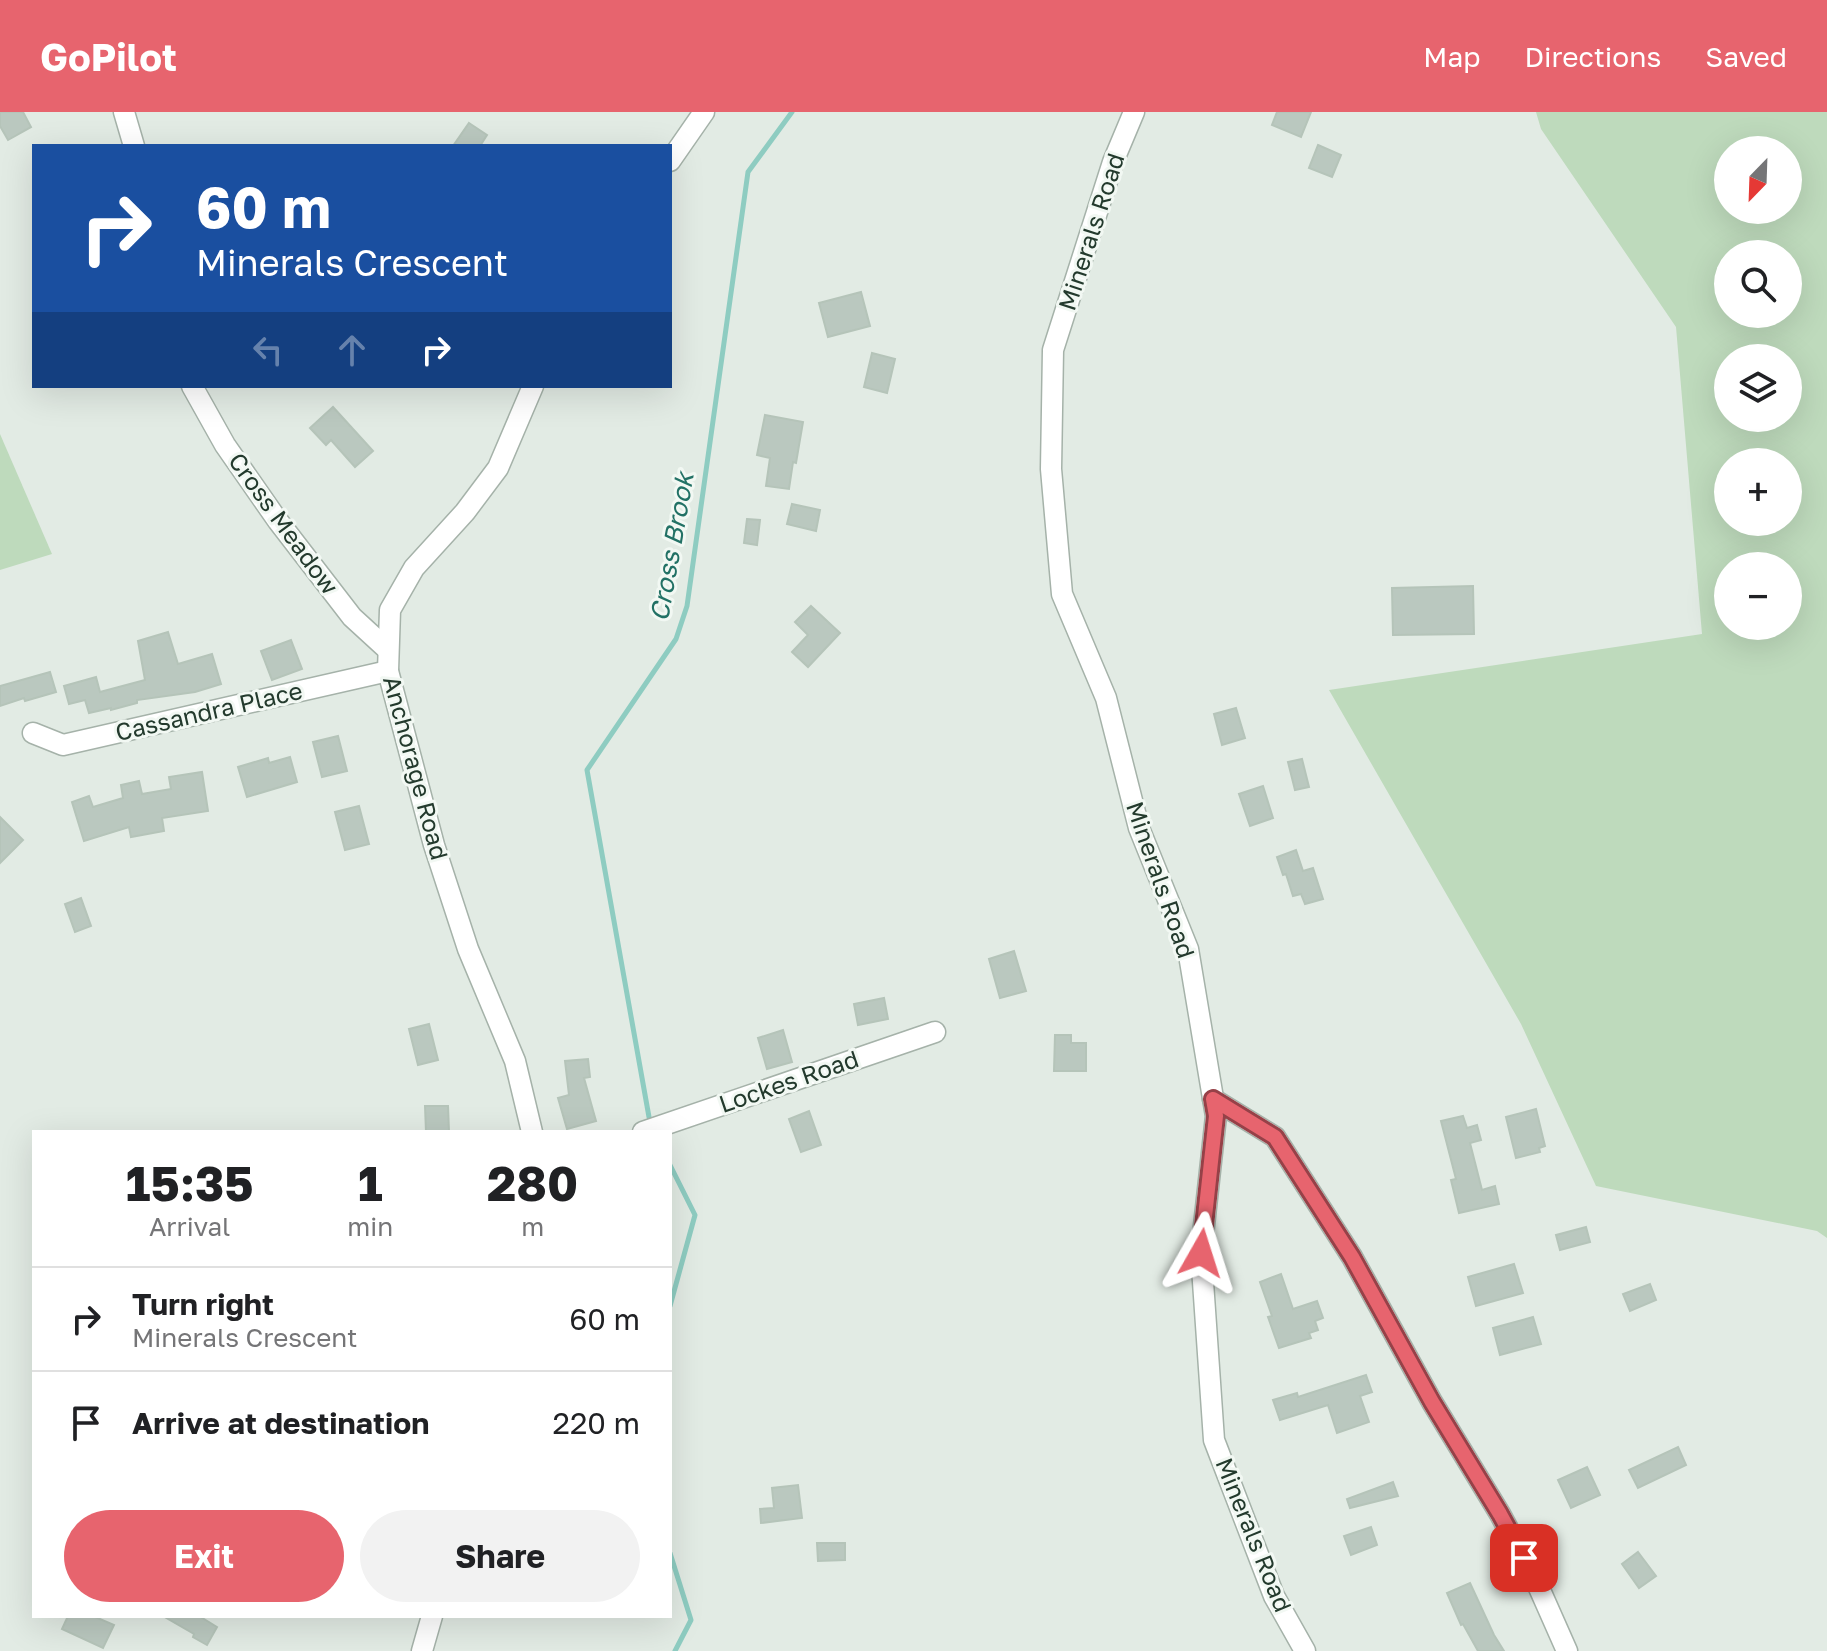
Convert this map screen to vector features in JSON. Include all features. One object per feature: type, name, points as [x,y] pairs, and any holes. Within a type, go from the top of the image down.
[{"type":"street","points":[[124,112],[133,144]]},
{"type":"street","points":[[672,158],[704,112]]},
{"type":"street","name":"Minerals Road","points":[[1134,112],[1113,162],[1053,350],[1051,469],[1062,594],[1106,698],[1139,828],[1188,949],[1216,1116],[1201,1253],[1214,1440],[1274,1596],[1305,1651]]},
{"type":"street","name":"Cross Meadow","points":[[193,388],[225,445],[278,521],[352,617],[388,650]]},
{"type":"street","name":"Anchorage Road","points":[[532,388],[498,468],[465,512],[414,568],[390,610],[388,650],[388,671],[434,845],[468,949],[515,1061],[532,1130]]},
{"type":"street","name":"Cassandra Place","points":[[33,733],[63,745],[388,671]]},
{"type":"street","name":"Lockes Road","points":[[649,1130],[935,1032]]},
{"type":"street","points":[[1213,1099],[1275,1137],[1352,1257],[1432,1402],[1529,1567],[1567,1651]]},
{"type":"street","points":[[422,1651],[431,1618]]},
{"type":"green space","points":[[1536,112],[1827,112],[1827,1238],[1817,1231],[1596,1186],[1521,1024],[1329,690],[1702,634],[1676,327],[1541,129]]},
{"type":"green space","points":[[0,434],[52,554],[0,570]]},
{"type":"building","points":[[0,112],[23,112],[31,127],[8,140],[0,126]]},
{"type":"building","points":[[1277,112],[1311,112],[1301,137],[1272,125]]},
{"type":"building","points":[[469,123],[487,135],[481,144],[454,144]]},
{"type":"building","points":[[1318,145],[1341,155],[1332,177],[1309,168]]},
{"type":"building","points":[[861,292],[870,326],[828,337],[819,303]]},
{"type":"building","points":[[872,353],[895,359],[887,393],[864,387]]},
{"type":"building","points":[[333,407],[373,451],[355,467],[331,440],[326,445],[310,428]]},
{"type":"building","points":[[765,415],[803,422],[789,489],[766,486],[770,458],[757,455]]},
{"type":"building","points":[[792,504],[820,510],[816,531],[787,524]]},
{"type":"building","points":[[747,519],[760,520],[757,545],[744,543]]},
{"type":"building","points":[[1473,586],[1474,634],[1393,635],[1392,588]]},
{"type":"building","points":[[811,606],[840,633],[808,667],[792,652],[808,635],[795,622]]},
{"type":"building","points":[[168,632],[178,664],[212,654],[221,684],[89,713],[85,700],[69,704],[64,686],[96,677],[100,692],[145,680],[138,641]]},
{"type":"building","points":[[291,640],[302,669],[272,680],[261,651]]},
{"type":"building","points":[[50,672],[56,692],[0,706],[0,686]]},
{"type":"building","points":[[1236,708],[1245,738],[1222,745],[1214,714]]},
{"type":"building","points":[[338,736],[347,771],[322,777],[313,742]]},
{"type":"building","points":[[290,757],[297,782],[247,797],[238,767],[268,758],[269,763]]},
{"type":"building","points":[[1302,759],[1309,787],[1295,790],[1288,762]]},
{"type":"building","points":[[202,772],[208,811],[162,818],[164,831],[131,837],[129,827],[84,841],[72,802],[89,796],[93,807],[123,798],[121,785],[139,781],[142,794],[171,789],[169,777]]},
{"type":"building","points":[[1263,786],[1273,818],[1250,826],[1239,794]]},
{"type":"building","points":[[359,806],[369,844],[345,850],[335,812]]},
{"type":"building","points":[[0,817],[23,840],[0,863]]},
{"type":"building","points":[[1296,850],[1303,871],[1313,868],[1323,899],[1305,904],[1301,894],[1293,896],[1277,857]]},
{"type":"building","points":[[81,898],[91,926],[75,932],[65,904]]},
{"type":"building","points":[[1014,951],[1026,991],[1000,998],[989,959]]},
{"type":"building","points":[[884,998],[888,1019],[858,1025],[854,1004]]},
{"type":"building","points":[[429,1024],[438,1060],[418,1065],[409,1029]]},
{"type":"building","points":[[783,1030],[792,1062],[767,1069],[758,1038]]},
{"type":"building","points":[[1055,1035],[1071,1035],[1071,1043],[1086,1043],[1086,1071],[1054,1071]]},
{"type":"building","points":[[588,1059],[590,1077],[584,1078],[596,1121],[567,1129],[558,1098],[569,1095],[565,1061]]},
{"type":"building","points":[[425,1106],[448,1106],[449,1130],[426,1130]]},
{"type":"building","points":[[1536,1109],[1545,1146],[1539,1148],[1540,1152],[1516,1158],[1506,1117]]},
{"type":"building","points":[[809,1111],[821,1145],[801,1152],[789,1119]]},
{"type":"building","points":[[1463,1116],[1467,1128],[1477,1125],[1481,1140],[1470,1143],[1482,1190],[1495,1186],[1499,1204],[1459,1213],[1451,1180],[1456,1179],[1441,1121]]},
{"type":"building","points":[[1586,1227],[1590,1242],[1560,1250],[1556,1235]]},
{"type":"building","points":[[1514,1264],[1523,1293],[1476,1306],[1468,1277]]},
{"type":"building","points":[[1281,1274],[1293,1309],[1317,1301],[1323,1318],[1315,1321],[1318,1330],[1309,1333],[1311,1338],[1279,1348],[1260,1282]]},
{"type":"building","points":[[1650,1284],[1656,1300],[1630,1311],[1623,1294]]},
{"type":"building","points":[[1533,1317],[1541,1344],[1500,1355],[1493,1328]]},
{"type":"building","points":[[1366,1375],[1372,1392],[1360,1396],[1369,1422],[1337,1433],[1328,1405],[1280,1420],[1273,1400],[1297,1393],[1298,1397]]},
{"type":"building","points":[[1678,1447],[1686,1465],[1638,1488],[1629,1470]]},
{"type":"building","points":[[1587,1467],[1600,1495],[1571,1508],[1558,1480]]},
{"type":"building","points":[[1393,1482],[1398,1496],[1350,1508],[1347,1499]]},
{"type":"building","points":[[798,1485],[802,1518],[761,1523],[760,1509],[774,1508],[772,1488]]},
{"type":"building","points":[[1371,1527],[1377,1545],[1351,1555],[1344,1536]]},
{"type":"building","points":[[817,1543],[845,1543],[845,1560],[818,1561]]},
{"type":"building","points":[[1638,1552],[1656,1576],[1639,1588],[1622,1564]]},
{"type":"building","points":[[1470,1583],[1504,1651],[1478,1651],[1461,1625],[1447,1593]]},
{"type":"building","points":[[67,1618],[98,1618],[114,1625],[103,1648],[62,1629]]},
{"type":"building","points":[[166,1618],[202,1618],[217,1627],[207,1645],[193,1637],[194,1634]]},
{"type":"waterway","name":"Cross Brook","points":[[649,1117],[587,770],[676,639],[687,606],[748,172],[792,112]]},
{"type":"waterway","name":"Cross Brook","points":[[672,1169],[695,1215],[672,1299]]},
{"type":"waterway","name":"Cross Brook","points":[[672,1559],[691,1620],[675,1651]]},
{"type":"route","points":[[1201,1253],[1216,1116],[1213,1099],[1275,1137],[1352,1257],[1432,1402],[1524,1558]]}]
